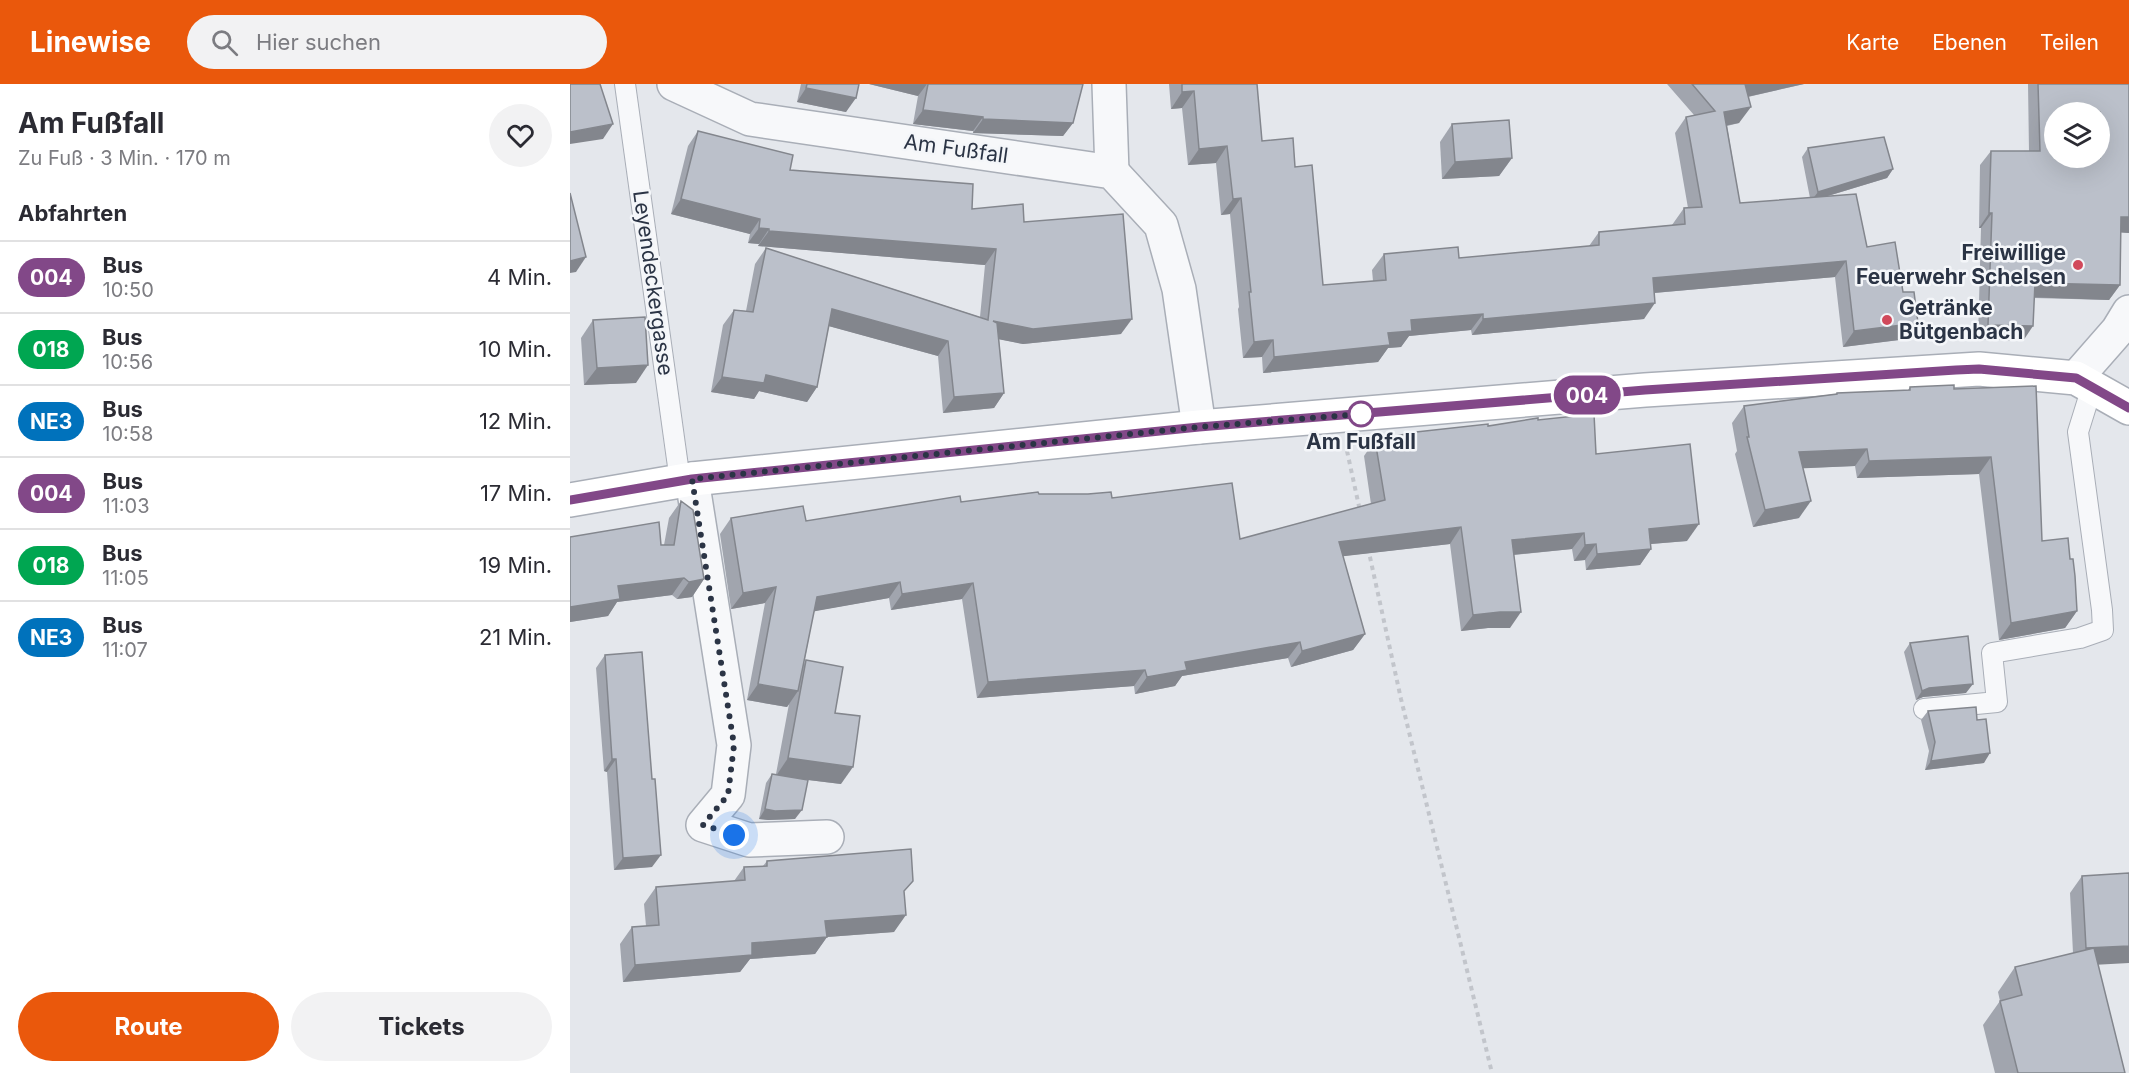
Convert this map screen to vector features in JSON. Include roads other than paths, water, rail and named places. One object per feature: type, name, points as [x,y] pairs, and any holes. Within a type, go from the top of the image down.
[{"type":"street","name":"Am Fußfall","points":[[674,84],[750,118],[1112,172]]},
{"type":"street","points":[[1109,84],[1112,172],[1161,225],[1179,289],[1199,427]]},
{"type":"street","points":[[2084,382],[2129,312]]},
{"type":"street","points":[[570,500],[686,480],[1199,427],[1645,390],[1979,369],[2084,382],[2129,408]]},
{"type":"street","points":[[686,480],[734,745],[728,795],[703,825],[749,840],[828,837]]},
{"type":"lane","name":"Leyendeckergasse","points":[[625,84],[686,480]]},
{"type":"lane","points":[[1924,709],[1997,702],[1992,653],[2080,638],[2103,630],[2078,432],[2084,382]]},
{"type":"place","name":"Freiwillige Feuerwehr Schelsen","points":[[2078,265]]},
{"type":"place","name":"Getränke Bütgenbach","points":[[1887,320]]},
{"type":"place","name":"Am Fußfall","points":[[1361,414]]}]
